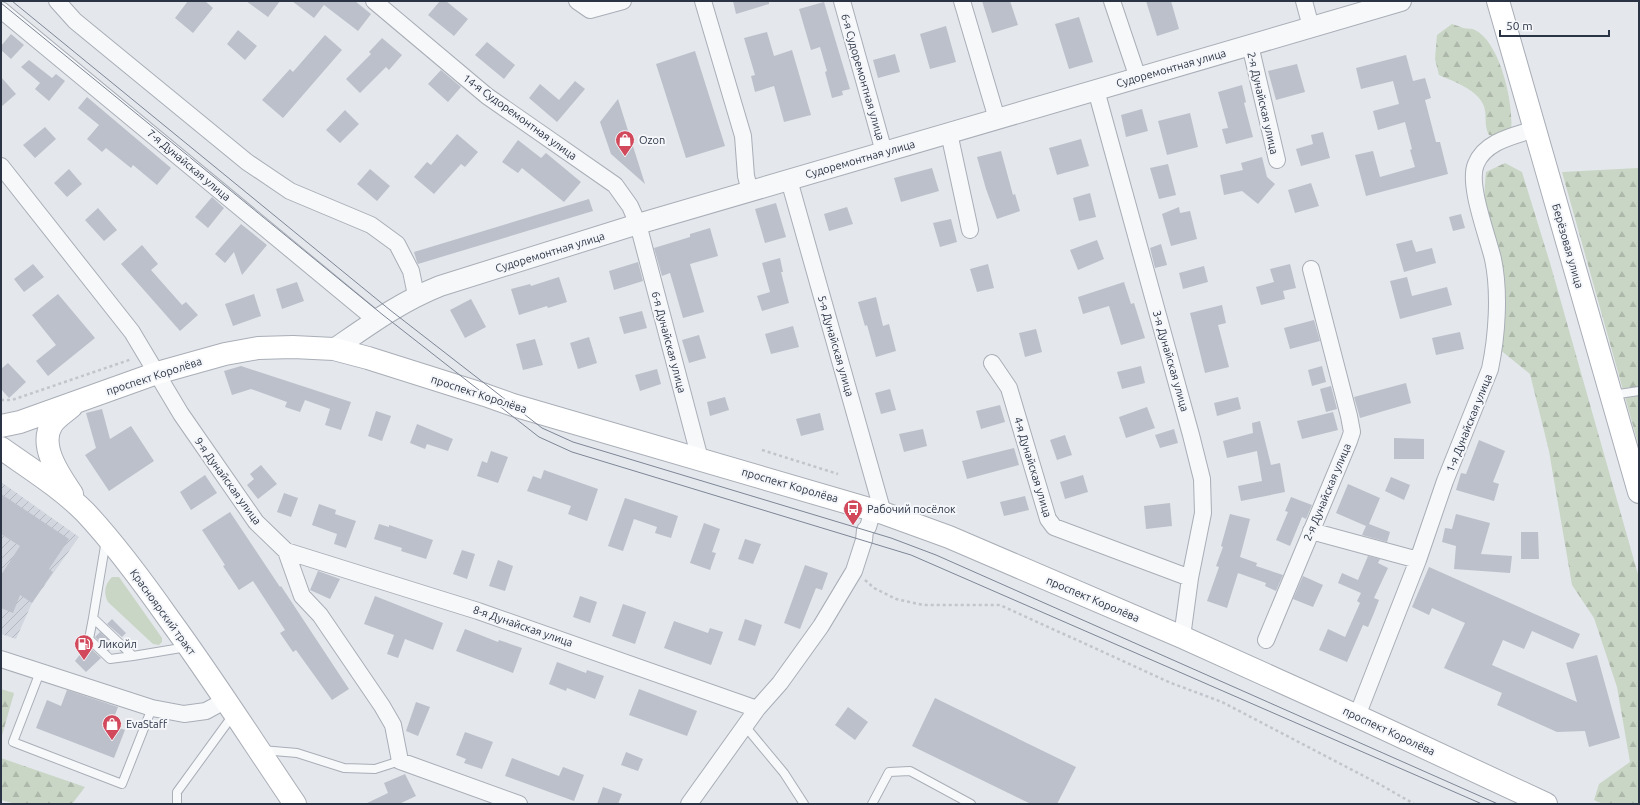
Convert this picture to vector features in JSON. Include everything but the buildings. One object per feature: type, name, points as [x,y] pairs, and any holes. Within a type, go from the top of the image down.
[{"type":"main road","name":"Берёзовая улица","points":[[1498,1],[1639,492]]},
{"type":"main road","name":"проспект Королёва","points":[[1,426],[20,422],[157,374],[225,354],[258,348],[293,347],[334,349],[382,362],[513,405],[878,511],[949,537],[1182,637],[1358,716],[1546,804]]},
{"type":"main road","points":[[78,402],[58,417],[51,426],[48,435],[48,446],[60,476],[84,512]]},
{"type":"main road","name":"Красноярский тракт","points":[[1,448],[59,489],[84,512],[141,579],[230,707],[294,804]]},
{"type":"street","points":[[57,1],[75,20],[247,162],[290,191],[371,225],[397,244],[411,271],[416,295]]},
{"type":"street","name":"14-я Судоремонтная улица","points":[[374,1],[487,96],[615,185],[630,206],[638,224]]},
{"type":"street","points":[[577,1],[590,10],[623,1]]},
{"type":"street","points":[[703,1],[743,136],[746,176],[750,191]]},
{"type":"street","name":"6-я Судоремонтная улица","points":[[842,1],[884,152]]},
{"type":"street","points":[[962,1],[997,119]]},
{"type":"street","points":[[1112,1],[1138,78]]},
{"type":"street","points":[[1304,1],[1311,27]]},
{"type":"street","name":"Судоремонтная улица","points":[[334,349],[390,310],[416,295],[440,286],[638,224],[1311,27],[1377,4],[1401,1]]},
{"type":"street","name":"7-я Дунайская улица","points":[[1,10],[376,320]]},
{"type":"street","name":"2-я Дунайская улица","points":[[1250,45],[1277,160]]},
{"type":"street","name":"3-я Дунайская улица","points":[[1096,90],[1192,435],[1202,479],[1203,513],[1190,578],[1182,637]]},
{"type":"street","name":"1-я Дунайская улица","points":[[1358,716],[1418,560],[1445,481],[1490,369],[1494,349],[1496,323],[1493,260],[1477,201],[1474,181],[1475,164],[1484,152],[1496,142],[1535,129]]},
{"type":"street","points":[[949,133],[970,230]]},
{"type":"street","name":"9-я Дунайская улица","points":[[1,166],[132,332],[181,414],[256,522],[286,551],[302,596],[320,616],[386,712],[392,725],[400,761]]},
{"type":"street","name":"5-я Дунайская улица","points":[[789,180],[878,511]]},
{"type":"street","name":"6-я Дунайская улица","points":[[638,224],[700,459]]},
{"type":"street","name":"2-я Дунайская улица","points":[[1266,640],[1352,432],[1310,269]]},
{"type":"street","name":"4-я Дунайская улица","points":[[992,362],[1009,388],[1048,519],[1054,527],[1190,578]]},
{"type":"street","points":[[689,804],[757,709],[780,683],[821,626],[854,571],[864,540],[865,530],[878,511]]},
{"type":"street","points":[[1311,531],[1418,560]]},
{"type":"street","name":"8-я Дунайская улица","points":[[286,551],[478,610],[757,709]]},
{"type":"street","points":[[1,659],[152,708],[184,714],[230,707]]},
{"type":"street","points":[[400,761],[519,804]]},
{"type":"lane","points":[[1611,395],[1639,392]]},
{"type":"lane","points":[[107,538],[89,639],[110,659],[189,647]]},
{"type":"lane","points":[[93,618],[133,656]]},
{"type":"lane","points":[[40,672],[13,742],[122,784],[152,708]]},
{"type":"lane","points":[[177,804],[177,792],[230,707]]},
{"type":"lane","points":[[745,726],[784,773],[804,804]]},
{"type":"lane","points":[[258,750],[297,753],[344,768],[375,768],[400,761]]},
{"type":"lane","points":[[872,804],[889,772],[910,771],[971,804]]},
{"type":"path","points":[[1,400],[12,400],[146,354]]},
{"type":"path","points":[[762,450],[838,474]]},
{"type":"path","points":[[856,564],[863,578],[874,588],[896,599],[923,605],[1000,605],[1171,683],[1222,702],[1414,804]]},
{"type":"shaded area","points":[[1,482],[79,537],[32,603],[16,639],[1,634]]},
{"type":"green space","points":[[1452,24],[1463,28],[1474,29],[1484,37],[1492,47],[1504,75],[1508,90],[1511,130],[1505,136],[1489,135],[1486,127],[1483,104],[1476,94],[1464,86],[1439,75],[1435,59],[1437,35]]},
{"type":"green space","points":[[1505,163],[1522,172],[1550,263],[1639,578],[1639,804],[1603,804],[1594,800],[1599,784],[1630,762],[1617,687],[1594,618],[1572,585],[1549,451],[1530,374],[1499,349],[1486,238],[1485,194],[1486,172]]},
{"type":"green space","points":[[1638,168],[1639,171],[1639,447],[1562,172]]},
{"type":"green space","points":[[112,577],[119,577],[162,638],[162,642],[159,645],[153,644],[108,602],[106,589]]},
{"type":"green space","points":[[1,689],[14,693],[1,739]]},
{"type":"green space","points":[[1,758],[85,787],[72,804],[16,804],[1,800]]},
{"type":"tram line","points":[[12,1],[390,310],[542,428],[573,442],[891,538],[936,555],[1498,804]]},
{"type":"tram line","points":[[1,3],[383,315],[539,437],[572,452],[911,555],[1482,804]]},
{"type":"place","name":"Ozon","points":[[625,157]]},
{"type":"place","name":"Рабочий посёлок","points":[[853,526]]},
{"type":"place","name":"Ликойл","points":[[84,661]]},
{"type":"place","name":"EvaStaff","points":[[112,741]]}]
